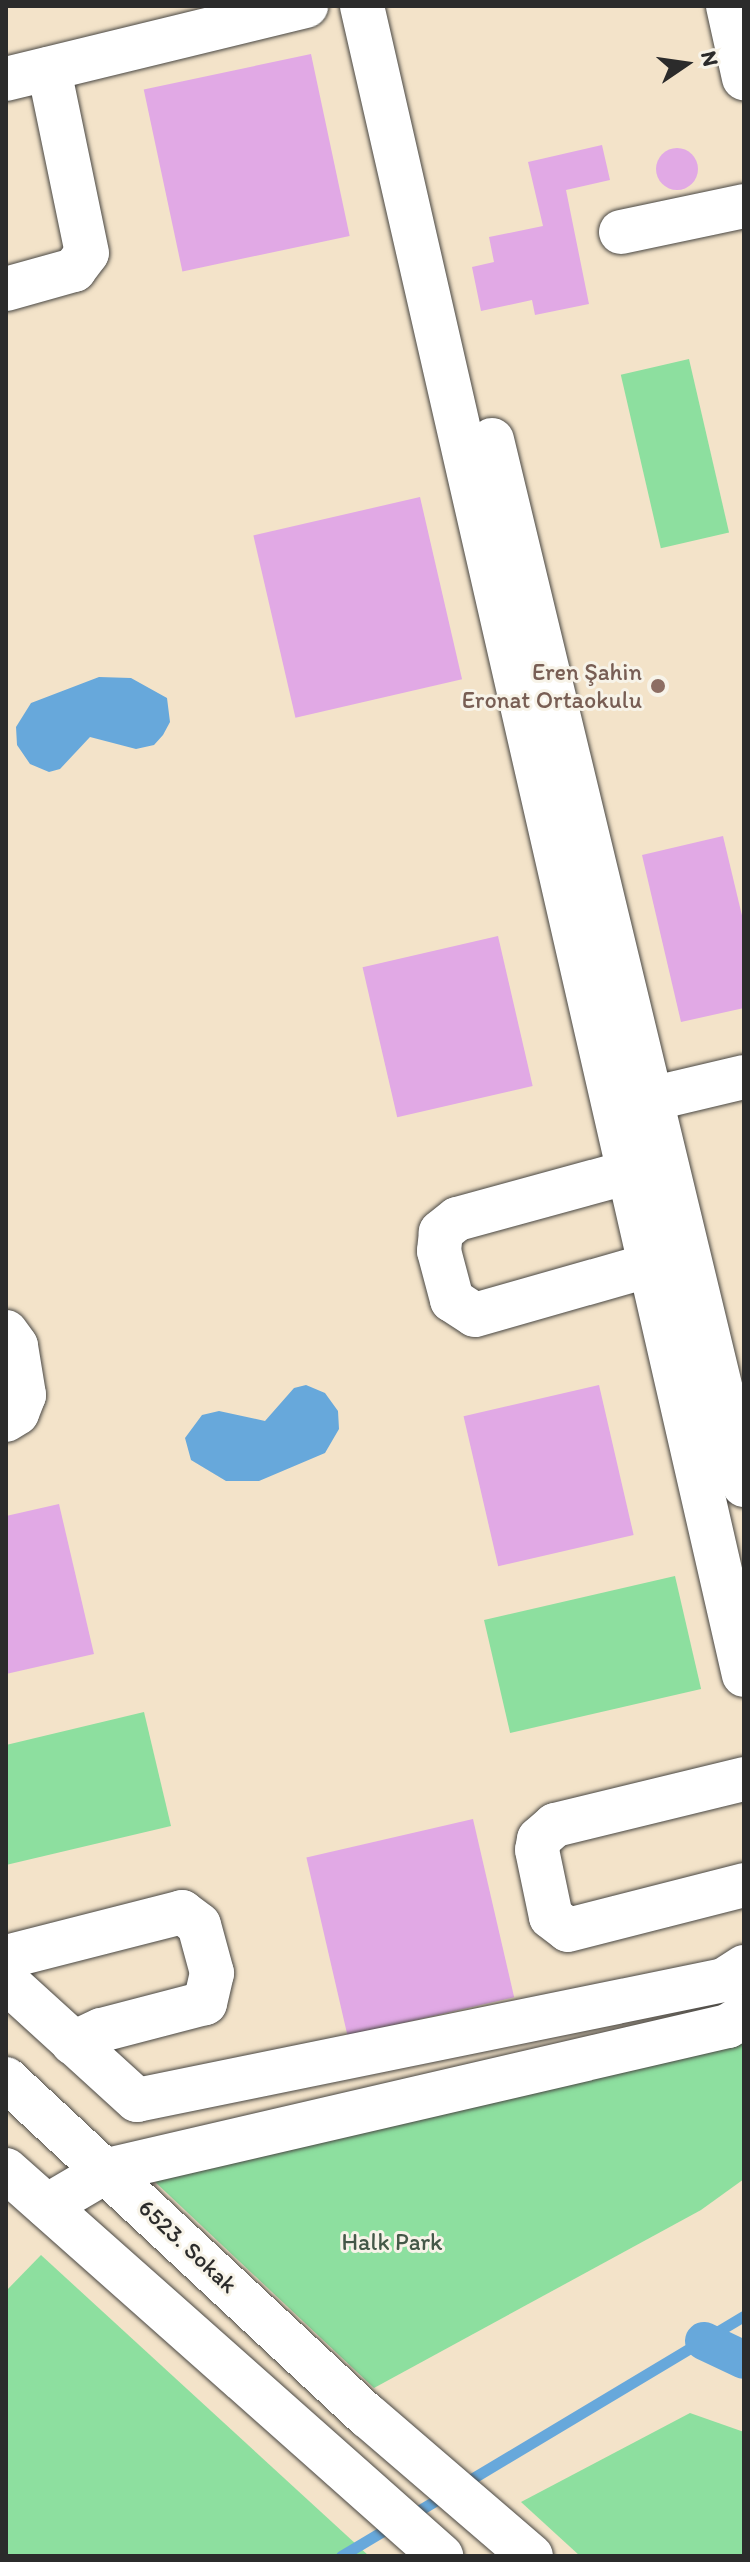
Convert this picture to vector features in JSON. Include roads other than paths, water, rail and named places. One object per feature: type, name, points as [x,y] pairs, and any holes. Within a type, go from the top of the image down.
[{"type":"street","points":[[6,79],[306,6]]},
{"type":"street","points":[[362,6],[744,1675]]},
{"type":"street","points":[[388,6],[744,1485]]},
{"type":"street","points":[[728,6],[744,78]]},
{"type":"street","points":[[6,289],[74,270],[87,253],[49,69]]},
{"type":"street","points":[[621,232],[744,206]]},
{"type":"street","points":[[651,1099],[744,1077]]},
{"type":"street","points":[[629,1172],[457,1219],[441,1232],[439,1251],[452,1300],[475,1315],[651,1265]]},
{"type":"street","points":[[6,1332],[16,1346],[24,1395],[17,1413],[6,1420]]},
{"type":"street","points":[[744,1779],[555,1825],[539,1839],[537,1850],[551,1917],[568,1930],[744,1885]]},
{"type":"street","points":[[6,1957],[182,1912],[199,1925],[212,1973],[205,2003],[101,2030],[73,2043]]},
{"type":"street","points":[[6,1981],[137,2100],[724,1980],[744,1967]]},
{"type":"street","points":[[47,2206],[108,2170],[728,2026],[744,2016]]},
{"type":"street","name":"6523. Sokak","points":[[6,2079],[108,2170],[368,2416],[481,2517],[531,2556]]},
{"type":"street","points":[[6,2170],[434,2550]]},
{"type":"water","points":[[99,677],[131,678],[167,698],[170,722],[163,735],[154,745],[136,749],[90,737],[60,769],[49,772],[30,764],[17,745],[16,727],[31,703]]},
{"type":"water","points":[[306,1385],[325,1393],[338,1411],[339,1429],[325,1453],[259,1481],[226,1481],[191,1460],[185,1438],[202,1415],[219,1411],[265,1421],[294,1388]]},
{"type":"waterway","points":[[463,2484],[744,2316]]},
{"type":"waterway","points":[[704,2341],[744,2360]]},
{"type":"waterway","points":[[408,2517],[445,2495]]},
{"type":"waterway","points":[[341,2556],[393,2525]]},
{"type":"place","name":"Eren Şahin Eronat Ortaokulu","points":[[658,686]]},
{"type":"park label","name":"Halk Park","points":[[392,2242]]}]
